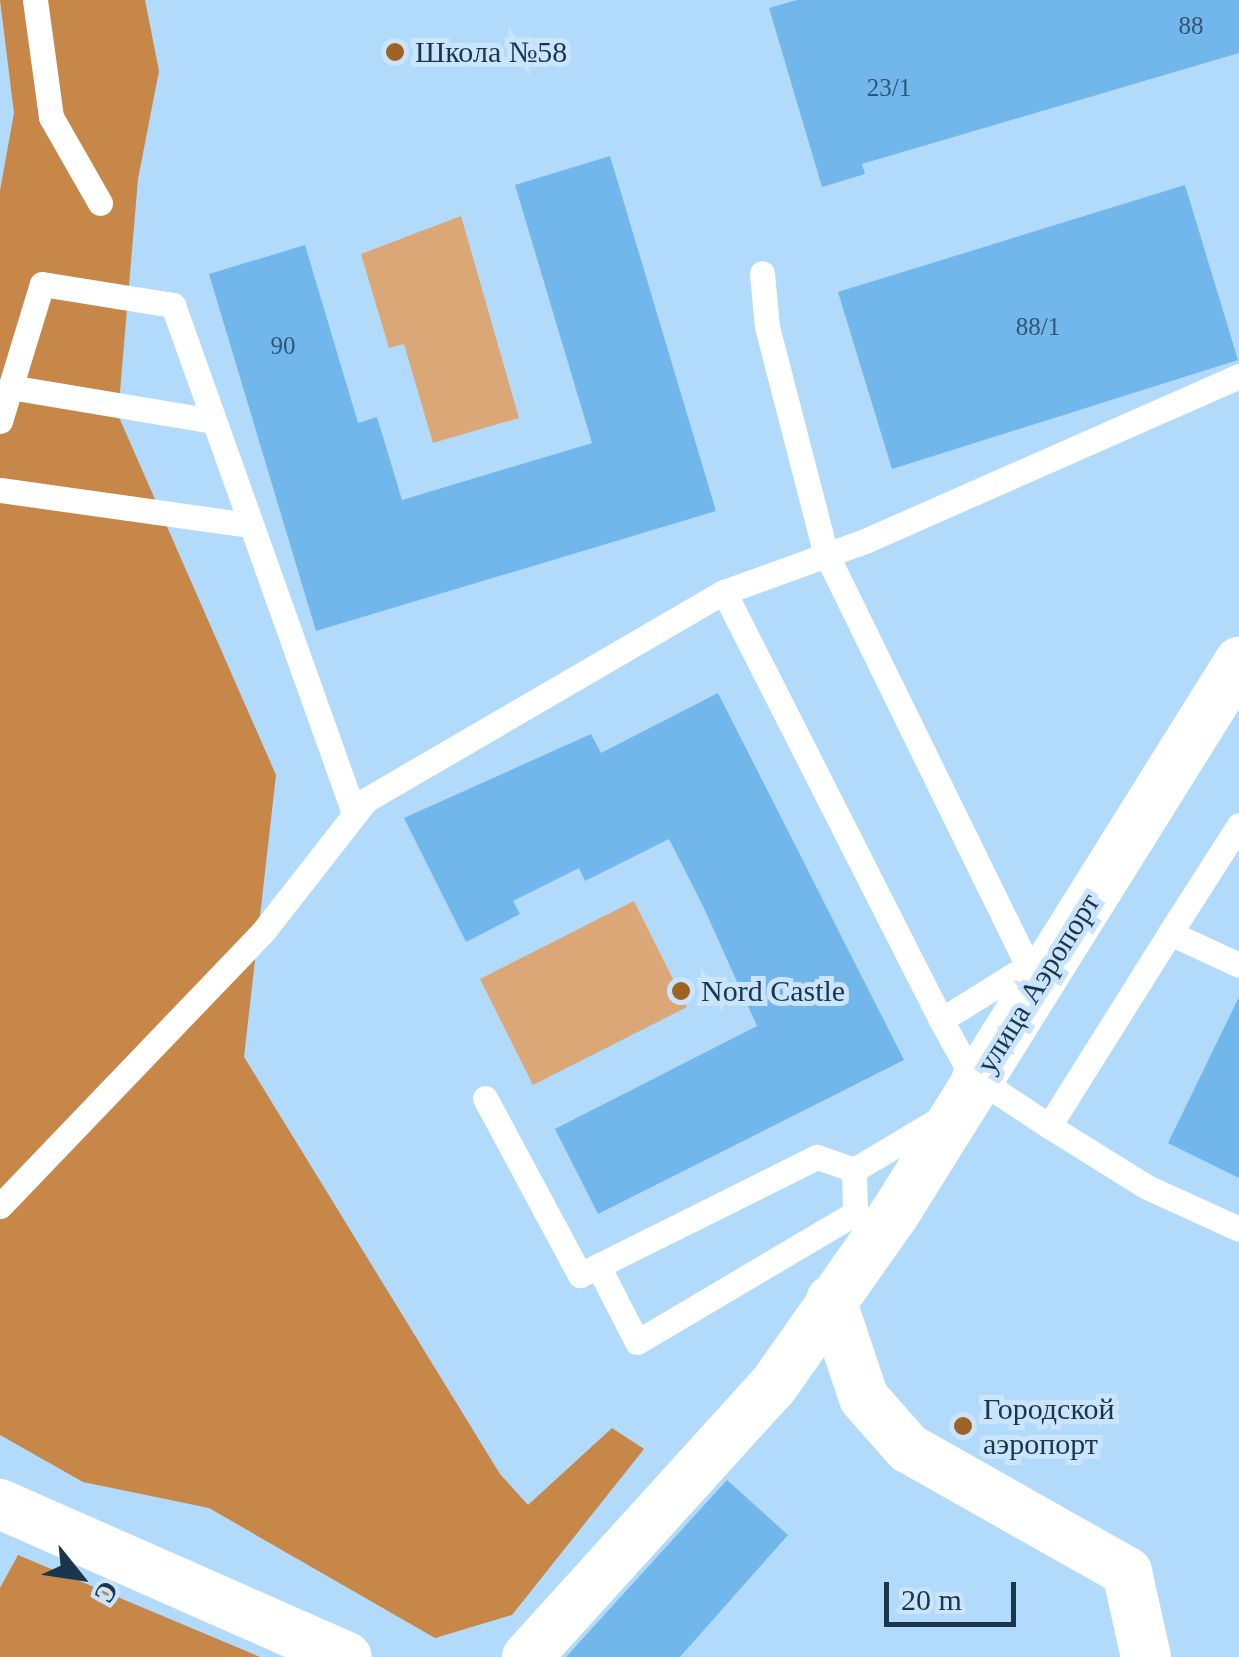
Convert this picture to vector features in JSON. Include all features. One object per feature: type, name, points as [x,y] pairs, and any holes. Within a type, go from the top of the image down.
[{"type":"street","name":"улица Аэропорт","points":[[527,1657],[773,1386],[978,1080],[1239,662]]},
{"type":"street","points":[[831,1300],[864,1398],[908,1448],[1127,1572],[1146,1657]]},
{"type":"street","points":[[0,1504],[347,1657]]},
{"type":"lane","points":[[34,0],[51,117],[100,203]]},
{"type":"lane","points":[[762,273],[767,327],[825,551],[1028,966],[941,1020]]},
{"type":"lane","points":[[0,421],[42,284],[173,305],[354,813]]},
{"type":"lane","points":[[0,1206],[262,933],[354,813],[724,592],[1239,376]]},
{"type":"lane","points":[[10,387],[213,421]]},
{"type":"lane","points":[[0,490],[249,525]]},
{"type":"lane","points":[[485,1098],[580,1275],[818,1157],[854,1170],[928,1131],[956,1099],[967,1067],[724,592]]},
{"type":"lane","points":[[1049,1126],[1239,825]]},
{"type":"lane","points":[[1170,933],[1239,965]]},
{"type":"lane","points":[[978,1080],[1147,1187],[1239,1229]]},
{"type":"lane","points":[[598,1266],[637,1342],[855,1213],[854,1170]]},
{"type":"shaded area","points":[[0,0],[145,0],[159,71],[138,179],[118,415],[276,775],[244,1057],[500,1474],[528,1505],[612,1428],[644,1449],[512,1615],[435,1638],[209,1508],[83,1482],[0,1435],[0,191],[14,113]]},
{"type":"shaded area","points":[[461,216],[519,418],[433,443],[404,344],[389,348],[361,254]]},
{"type":"shaded area","points":[[634,901],[687,1007],[533,1085],[480,979]]},
{"type":"shaded area","points":[[18,1555],[260,1657],[0,1657],[0,1588]]},
{"type":"building","points":[[797,0],[1239,0],[1239,53],[862,164],[865,174],[822,187],[769,8]]},
{"type":"building","points":[[610,156],[716,511],[316,631],[209,274],[305,245],[358,423],[377,417],[402,500],[592,443],[515,185]]},
{"type":"building","points":[[1185,185],[1238,360],[892,469],[838,292]]},
{"type":"building","points":[[718,693],[904,1060],[598,1214],[555,1129],[757,1026],[703,906],[669,839],[585,881],[579,868],[513,901],[520,914],[466,942],[404,818],[591,734],[601,753]]},
{"type":"building","points":[[1239,997],[1239,1178],[1168,1143]]},
{"type":"building","points":[[727,1480],[788,1535],[680,1657],[566,1657]]},
{"type":"place","name":"Школа №58","points":[[395,52]]},
{"type":"place","name":"Nord Castle","points":[[681,991]]},
{"type":"place","name":"Городской аэропорт","points":[[963,1426]]}]
